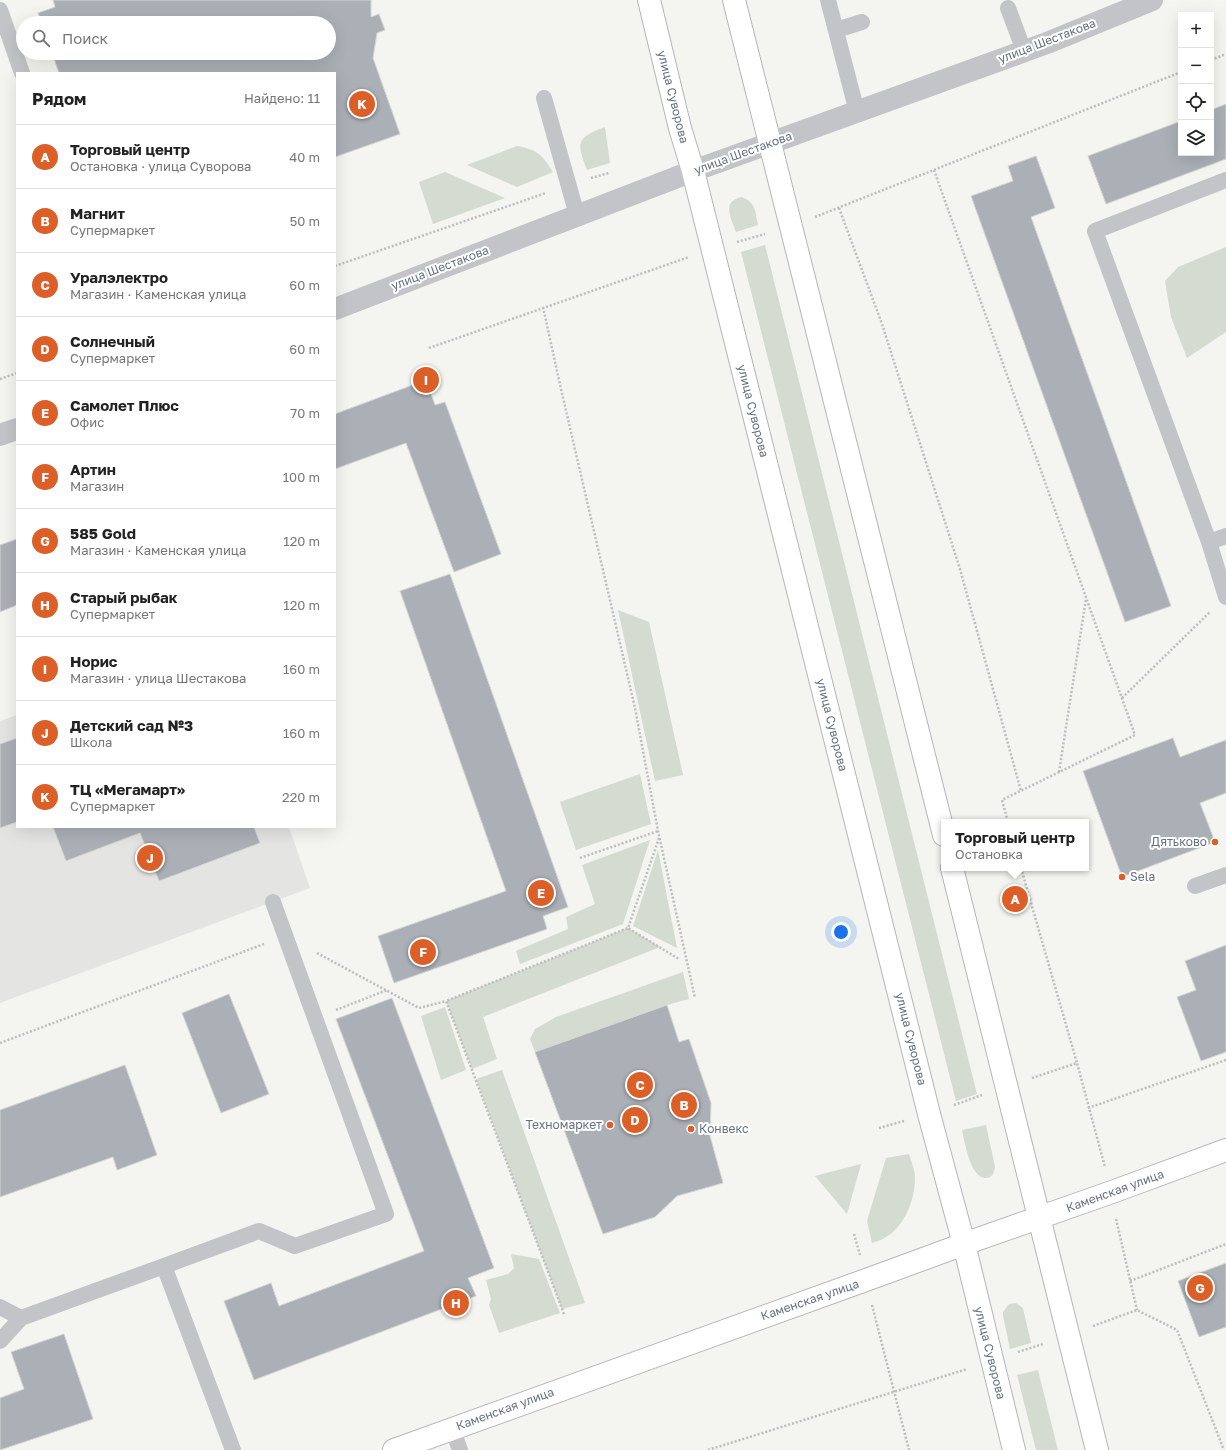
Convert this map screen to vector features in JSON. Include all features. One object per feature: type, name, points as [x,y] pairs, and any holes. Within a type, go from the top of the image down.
[{"type":"main road","name":"улица Суворова","points":[[649,0],[929,1114],[964,1244],[1014,1450]]},
{"type":"main road","points":[[734,0],[941,823]]},
{"type":"main road","points":[[953,871],[1097,1450]]},
{"type":"main road","name":"Каменская улица","points":[[394,1450],[1226,1150]]},
{"type":"street","name":"улица Шестакова","points":[[336,309],[576,215],[1024,51],[1152,0]]},
{"type":"street","points":[[0,435],[16,429]]},
{"type":"lane","points":[[828,0],[857,112]]},
{"type":"lane","points":[[1008,8],[1024,51]]},
{"type":"lane","points":[[0,10],[16,56]]},
{"type":"lane","points":[[836,30],[862,22]]},
{"type":"lane","points":[[17,60],[22,72]]},
{"type":"lane","points":[[544,98],[576,215]]},
{"type":"lane","points":[[1226,180],[1094,231],[1209,542],[1226,597]]},
{"type":"lane","points":[[1209,542],[1226,536]]},
{"type":"lane","points":[[1195,886],[1226,875]]},
{"type":"lane","points":[[0,1340],[21,1318],[259,1231],[296,1246],[386,1214],[273,902]]},
{"type":"lane","points":[[164,1266],[233,1450]]},
{"type":"lane","points":[[0,1307],[21,1318]]},
{"type":"lane","points":[[452,1428],[460,1450]]},
{"type":"path","points":[[1214,59],[1226,54]]},
{"type":"path","points":[[934,170],[1135,736],[1002,800],[1007,819]]},
{"type":"path","points":[[336,266],[567,186],[611,173]]},
{"type":"path","points":[[839,208],[882,324],[960,568],[1021,791]]},
{"type":"path","points":[[543,307],[564,404],[635,708],[658,831],[695,998]]},
{"type":"path","points":[[0,379],[16,373]]},
{"type":"path","points":[[1122,698],[1226,597]]},
{"type":"path","points":[[1059,772],[1086,599]]},
{"type":"path","points":[[580,858],[658,831]]},
{"type":"path","points":[[0,1043],[285,936],[420,1008],[446,1000],[628,928],[660,837]]},
{"type":"path","points":[[1022,871],[1076,1063]]},
{"type":"path","points":[[628,928],[679,959]]},
{"type":"path","points":[[315,1018],[387,990]]},
{"type":"path","points":[[446,1000],[564,1314]]},
{"type":"path","points":[[1088,1108],[1226,1060]]},
{"type":"path","points":[[854,1234],[893,1393],[909,1450]]},
{"type":"path","points":[[1130,1280],[1226,1244]]},
{"type":"path","points":[[708,1450],[992,1361],[1137,1310],[1177,1330],[1224,1450]]},
{"type":"shaded area","points":[[605,127],[610,163],[587,170],[581,153],[581,142],[583,138]]},
{"type":"shaded area","points":[[517,146],[534,151],[546,161],[553,172],[517,187],[467,165]]},
{"type":"shaded area","points":[[445,172],[505,198],[433,224],[419,182]]},
{"type":"shaded area","points":[[742,197],[747,199],[754,208],[758,225],[736,232],[729,211],[732,202]]},
{"type":"shaded area","points":[[765,245],[977,1094],[956,1101],[741,252]]},
{"type":"shaded area","points":[[1226,247],[1226,332],[1187,358],[1171,317],[1165,281],[1178,267]]},
{"type":"shaded area","points":[[618,610],[649,622],[683,775],[655,781]]},
{"type":"shaded area","points":[[16,715],[16,828],[289,828],[310,888],[0,1003],[0,721]]},
{"type":"shaded area","points":[[640,774],[651,824],[576,850],[560,802]]},
{"type":"shaded area","points":[[650,840],[623,924],[520,964],[516,951],[568,929],[566,917],[595,904],[582,865]]},
{"type":"shaded area","points":[[658,850],[677,948],[633,926]]},
{"type":"shaded area","points":[[628,928],[660,947],[483,1017],[497,1059],[472,1069],[446,1001]]},
{"type":"shaded area","points":[[683,972],[689,999],[667,1005],[535,1052],[530,1039],[535,1029],[556,1017]]},
{"type":"shaded area","points":[[445,1007],[466,1070],[441,1080],[421,1016]]},
{"type":"shaded area","points":[[502,1070],[585,1303],[562,1309],[476,1079]]},
{"type":"shaded area","points":[[986,1125],[995,1167],[992,1175],[986,1178],[980,1176],[972,1166],[962,1130]]},
{"type":"shaded area","points":[[909,1154],[914,1169],[915,1186],[908,1211],[899,1226],[893,1232],[872,1243],[867,1221],[886,1158]]},
{"type":"shaded area","points":[[861,1164],[847,1214],[815,1176]]},
{"type":"shaded area","points":[[511,1254],[539,1259],[560,1313],[499,1333],[489,1305],[491,1299],[486,1280],[508,1274],[514,1268]]},
{"type":"shaded area","points":[[1016,1303],[1023,1308],[1031,1343],[1010,1349],[1003,1312],[1009,1304]]},
{"type":"shaded area","points":[[1038,1370],[1058,1450],[1036,1450],[1017,1375]]},
{"type":"building","points":[[53,0],[371,0],[371,17],[379,14],[385,30],[377,33],[373,58],[400,134],[336,157],[336,72],[59,72],[54,60],[336,60],[336,16],[39,16],[38,13],[55,7]]},
{"type":"building","points":[[1226,104],[1226,159],[1106,204],[1088,156],[1178,122],[1178,156],[1214,156],[1214,109]]},
{"type":"building","points":[[1036,156],[1055,208],[1031,217],[1171,606],[1125,622],[971,196],[1013,181],[1008,166]]},
{"type":"building","points":[[426,380],[435,405],[445,402],[501,554],[454,572],[406,443],[336,469],[336,414]]},
{"type":"building","points":[[16,539],[16,605],[0,612],[0,545]]},
{"type":"building","points":[[450,574],[568,907],[543,916],[547,929],[394,983],[378,936],[506,891],[400,591]]},
{"type":"building","points":[[16,738],[16,822],[0,828],[0,744]]},
{"type":"building","points":[[1173,738],[1180,757],[1226,740],[1226,793],[1200,803],[1215,842],[1122,877],[1083,771]]},
{"type":"building","points":[[53,828],[254,828],[260,843],[159,881],[140,833],[66,861]]},
{"type":"building","points":[[1226,945],[1226,1052],[1201,1061],[1177,997],[1196,990],[1185,961]]},
{"type":"building","points":[[229,994],[269,1094],[221,1113],[182,1013]]},
{"type":"building","points":[[392,998],[494,1268],[468,1278],[476,1296],[254,1380],[224,1301],[271,1283],[279,1306],[424,1251],[336,1019]]},
{"type":"building","points":[[667,1005],[679,1042],[689,1039],[711,1103],[710,1136],[723,1183],[677,1196],[655,1217],[603,1234],[535,1052]]},
{"type":"building","points":[[125,1065],[157,1155],[117,1170],[113,1157],[0,1197],[0,1110]]},
{"type":"building","points":[[1226,1263],[1226,1327],[1199,1337],[1178,1281]]},
{"type":"building","points":[[64,1334],[93,1419],[0,1450],[0,1398],[24,1389],[11,1352]]},
{"type":"place","name":"ТЦ «Мегамарт»","points":[[362,104]]},
{"type":"place","name":"Норис","points":[[426,380]]},
{"type":"place","name":"Дятьково","points":[[1215,842]]},
{"type":"place","name":"Детский сад №3","points":[[150,858]]},
{"type":"place","name":"Sela","points":[[1122,877]]},
{"type":"place","name":"Самолет Плюс","points":[[541,893]]},
{"type":"place","name":"Торговый центр","points":[[1015,899]]},
{"type":"place","name":"Артин","points":[[423,952]]},
{"type":"place","name":"Уралэлектро","points":[[640,1085]]},
{"type":"place","name":"Магнит","points":[[684,1105]]},
{"type":"place","name":"Солнечный","points":[[635,1120]]},
{"type":"place","name":"Техномаркет","points":[[610,1125]]},
{"type":"place","name":"Конвекс","points":[[691,1129]]},
{"type":"place","name":"585 Gold","points":[[1200,1288]]},
{"type":"place","name":"Старый рыбак","points":[[456,1303]]}]
